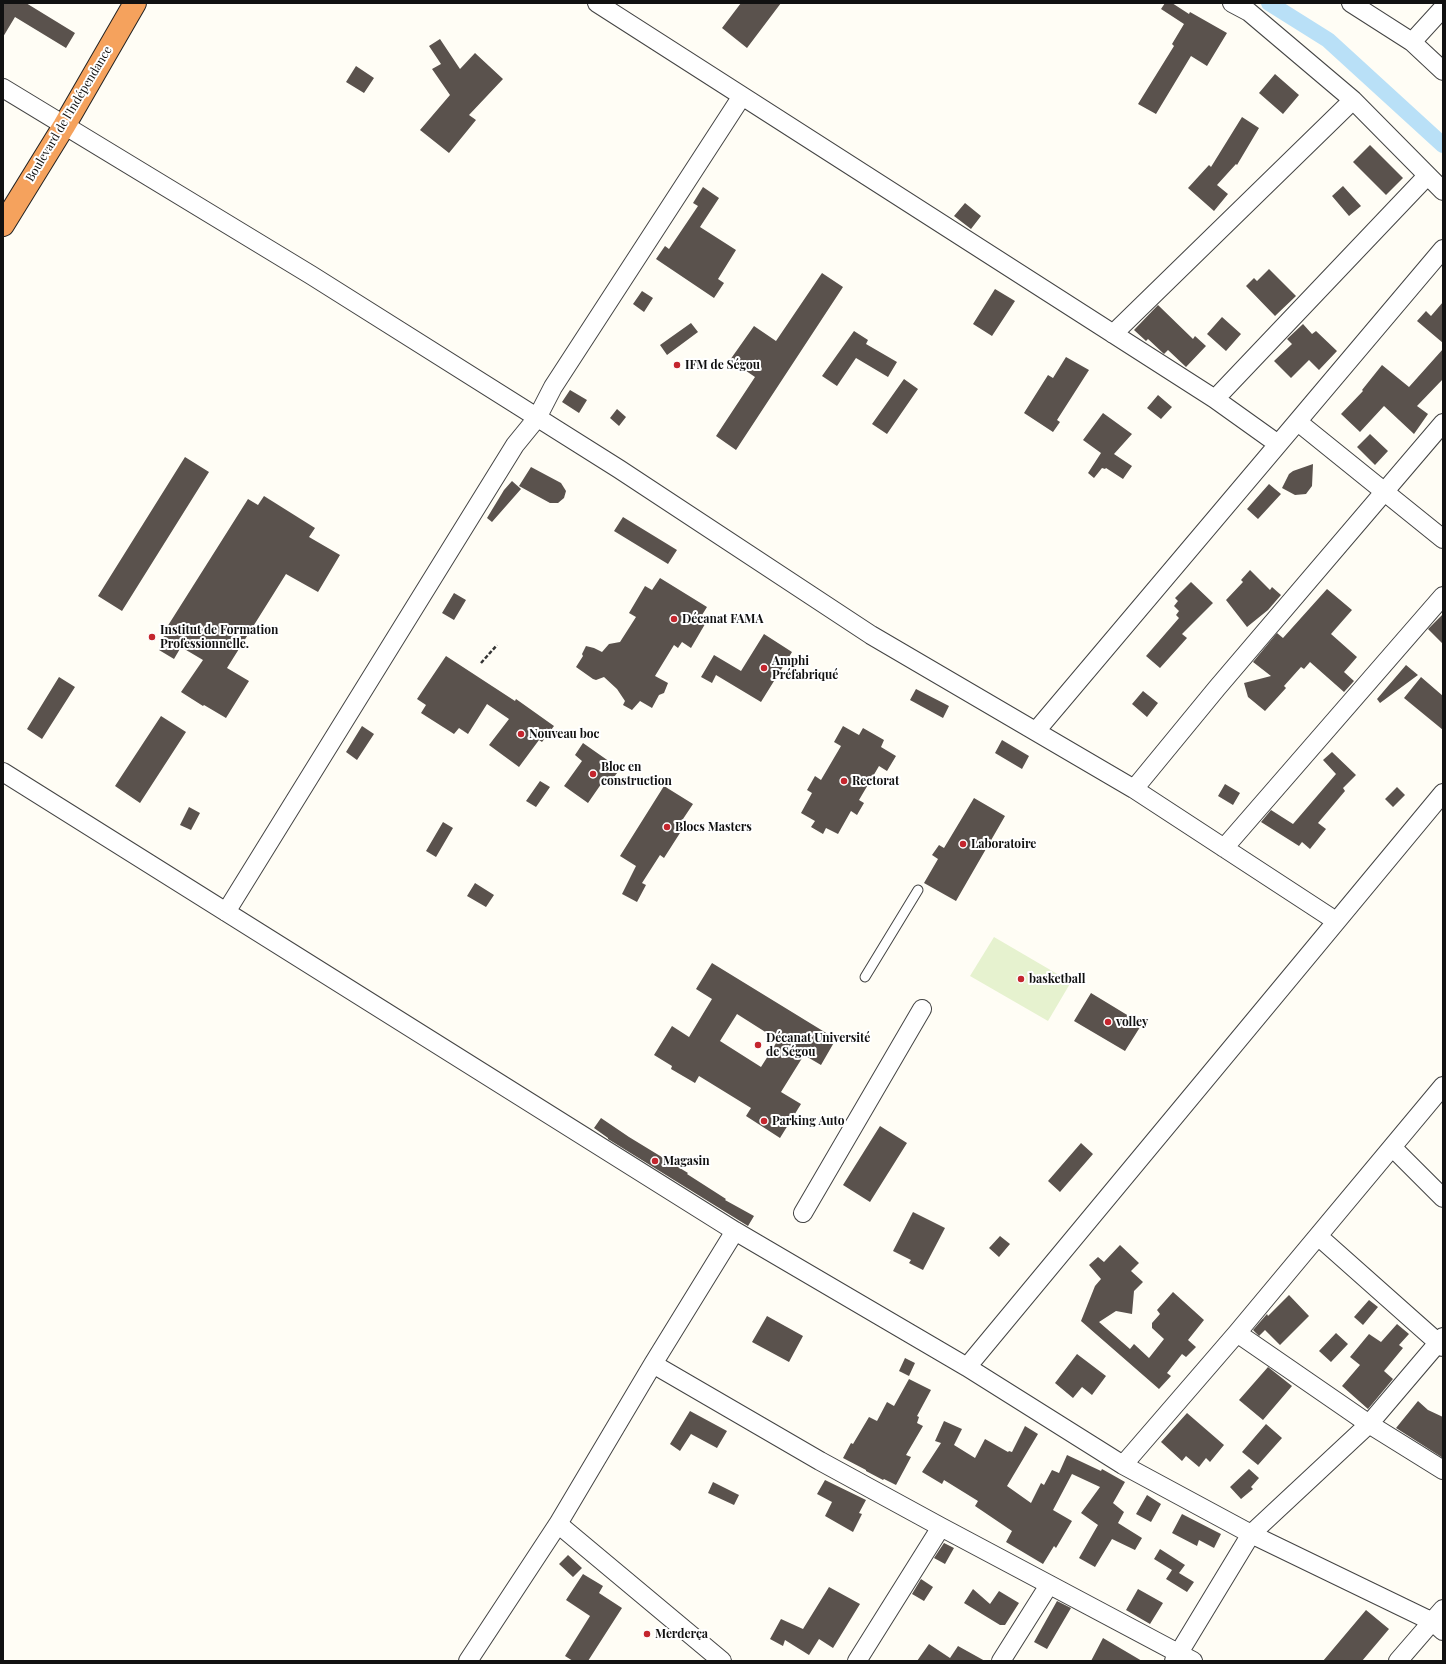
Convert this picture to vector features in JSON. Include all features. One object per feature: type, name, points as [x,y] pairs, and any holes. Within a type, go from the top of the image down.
[{"type":"highway","name":"Boulevard de l'Indépendance","points":[[3,225],[64,126],[135,3]]},
{"type":"street","points":[[597,3],[1215,399],[1278,444]]},
{"type":"street","points":[[1232,3],[1249,12],[1353,100],[1443,191]]},
{"type":"street","points":[[1351,3],[1412,42],[1443,71]]},
{"type":"street","points":[[1412,42],[1443,8]]},
{"type":"street","points":[[3,88],[311,275],[538,418],[871,635],[1134,789],[1336,921]]},
{"type":"street","points":[[226,912],[515,445],[538,418],[553,387],[742,96]]},
{"type":"street","points":[[1113,334],[1353,100]]},
{"type":"street","points":[[1215,399],[1428,176]]},
{"type":"street","points":[[1036,731],[1443,249]]},
{"type":"street","points":[[1298,422],[1443,539]]},
{"type":"street","points":[[1134,789],[1217,688],[1443,423]]},
{"type":"street","points":[[1224,848],[1443,596]]},
{"type":"street","points":[[3,772],[735,1231],[966,1367],[1123,1466],[1251,1534],[1440,1621],[1398,1661]]},
{"type":"street","points":[[966,1367],[1443,793]]},
{"type":"street","points":[[803,1213],[922,1009]]},
{"type":"street","points":[[1123,1466],[1237,1333],[1443,1086]]},
{"type":"street","points":[[1392,1147],[1443,1198]]},
{"type":"street","points":[[468,1661],[558,1524],[653,1364],[735,1231]]},
{"type":"street","points":[[653,1364],[820,1461],[1182,1658],[1251,1534],[1369,1424],[1441,1342],[1318,1236]]},
{"type":"street","points":[[1237,1333],[1369,1424],[1443,1470]]},
{"type":"street","points":[[558,1524],[722,1661]]},
{"type":"street","points":[[857,1661],[940,1527]]},
{"type":"street","points":[[1001,1661],[1049,1585]]},
{"type":"lane","points":[[865,977],[918,890]]},
{"type":"path","points":[[481,663],[497,645]]},
{"type":"green space","name":"basketball","points":[[994,937],[1071,982],[1048,1021],[970,976]]},
{"type":"building","points":[[3,3],[26,3],[75,33],[66,48],[15,17],[3,37]]},
{"type":"building","points":[[741,3],[781,3],[747,48],[722,28]]},
{"type":"building","points":[[1165,3],[1172,3],[1189,14],[1190,12],[1227,33],[1207,66],[1191,56],[1156,114],[1138,104],[1174,46],[1172,44],[1184,24],[1161,9]]},
{"type":"building","points":[[440,39],[460,69],[475,53],[503,79],[469,115],[476,120],[449,153],[420,130],[450,95],[432,69],[441,64],[429,46]]},
{"type":"building","points":[[356,66],[374,78],[364,93],[346,82]]},
{"type":"building","points":[[1275,74],[1299,95],[1283,114],[1259,93]]},
{"type":"building","points":[[1242,117],[1259,128],[1237,165],[1236,164],[1217,185],[1228,194],[1214,211],[1188,188],[1209,165],[1211,167]]},
{"type":"building","points":[[1370,145],[1403,178],[1386,195],[1353,162]]},
{"type":"building","points":[[1343,186],[1361,206],[1349,216],[1332,196]]},
{"type":"building","points":[[703,187],[719,198],[700,227],[736,250],[718,279],[724,283],[714,298],[656,259],[665,246],[669,249],[698,206],[693,203]]},
{"type":"building","points":[[965,203],[981,216],[971,229],[954,216]]},
{"type":"building","points":[[1269,269],[1296,296],[1275,316],[1246,286],[1254,278],[1257,281]]},
{"type":"building","points":[[822,273],[843,287],[736,450],[716,436],[755,377],[730,360],[754,326],[776,341]]},
{"type":"building","points":[[995,289],[1015,301],[992,336],[973,324]]},
{"type":"building","points":[[642,291],[653,298],[644,312],[633,304]]},
{"type":"building","points":[[1443,302],[1443,343],[1417,321],[1426,311],[1431,316]]},
{"type":"building","points":[[1158,305],[1193,339],[1195,336],[1206,346],[1186,367],[1168,350],[1164,354],[1148,339],[1146,341],[1134,330]]},
{"type":"building","points":[[1222,317],[1241,334],[1226,351],[1207,334]]},
{"type":"building","points":[[691,323],[698,332],[667,355],[660,345]]},
{"type":"building","points":[[1303,324],[1312,334],[1316,331],[1337,351],[1319,370],[1309,360],[1291,378],[1274,361],[1292,344],[1287,339]]},
{"type":"building","points":[[854,331],[868,340],[866,344],[897,362],[888,377],[856,358],[837,386],[822,376]]},
{"type":"building","points":[[1443,349],[1443,379],[1417,406],[1428,414],[1414,434],[1384,406],[1360,432],[1341,414],[1363,391],[1362,390],[1382,365],[1409,387]]},
{"type":"building","points":[[1066,357],[1089,370],[1057,420],[1060,422],[1053,432],[1024,413],[1048,375],[1053,378]]},
{"type":"building","points":[[904,379],[918,389],[887,434],[872,424]]},
{"type":"building","points":[[570,390],[587,400],[579,413],[562,402]]},
{"type":"building","points":[[1158,395],[1172,407],[1161,419],[1147,408]]},
{"type":"building","points":[[617,409],[626,417],[619,426],[610,418]]},
{"type":"building","points":[[1103,413],[1132,434],[1114,454],[1132,466],[1123,479],[1106,468],[1102,468],[1094,478],[1088,473],[1101,453],[1083,440]]},
{"type":"building","points":[[1370,434],[1388,451],[1375,465],[1357,447]]},
{"type":"building","points":[[185,457],[209,472],[122,611],[98,596]]},
{"type":"building","points":[[1313,464],[1312,486],[1306,494],[1295,495],[1282,488],[1289,474],[1293,471]]},
{"type":"building","points":[[531,467],[561,483],[566,491],[564,498],[558,503],[550,503],[519,486]]},
{"type":"building","points":[[512,481],[521,489],[492,522],[487,518],[504,490]]},
{"type":"building","points":[[1269,484],[1281,494],[1258,519],[1247,509]]},
{"type":"building","points":[[264,496],[315,528],[309,537],[340,555],[318,592],[286,574],[227,668],[249,681],[226,718],[181,692],[203,660],[181,647],[174,659],[159,650],[166,638],[162,635],[248,499],[258,505]]},
{"type":"building","points":[[623,517],[677,550],[668,564],[614,531]]},
{"type":"building","points":[[1250,570],[1270,590],[1272,587],[1281,595],[1268,610],[1247,627],[1226,600],[1243,582],[1241,580]]},
{"type":"building","points":[[660,578],[707,607],[702,615],[708,619],[691,648],[682,642],[678,648],[674,645],[655,676],[668,683],[664,693],[659,695],[652,708],[640,701],[632,710],[623,705],[625,701],[617,689],[604,677],[596,680],[593,679],[576,667],[583,656],[582,654],[586,646],[602,652],[609,644],[620,642],[636,617],[629,613],[645,586],[652,590]]},
{"type":"building","points":[[1191,582],[1213,603],[1182,634],[1187,638],[1160,668],[1146,656],[1179,618],[1176,615],[1179,611],[1174,606],[1178,601],[1175,598]]},
{"type":"building","points":[[1327,589],[1352,610],[1331,634],[1357,657],[1344,672],[1354,681],[1344,692],[1310,662],[1304,669],[1301,667],[1284,686],[1286,688],[1265,711],[1248,697],[1244,683],[1271,676],[1253,662],[1277,633],[1283,638]]},
{"type":"building","points":[[454,593],[466,600],[454,620],[442,613]]},
{"type":"building","points":[[1443,614],[1443,644],[1428,629]]},
{"type":"building","points":[[764,634],[792,652],[761,702],[716,675],[712,683],[701,677],[714,655],[741,671]]},
{"type":"building","points":[[446,656],[515,701],[516,699],[554,726],[542,742],[539,740],[519,767],[489,745],[509,719],[487,704],[468,734],[459,728],[454,734],[421,713],[426,705],[417,699]]},
{"type":"building","points":[[1406,665],[1418,675],[1380,703],[1377,699]]},
{"type":"building","points":[[59,677],[75,687],[42,739],[27,729]]},
{"type":"building","points":[[1421,677],[1443,696],[1443,730],[1404,698]]},
{"type":"building","points":[[916,689],[949,706],[943,718],[910,700]]},
{"type":"building","points":[[1143,691],[1158,703],[1147,717],[1132,704]]},
{"type":"building","points":[[161,716],[186,732],[140,803],[115,786]]},
{"type":"building","points":[[362,726],[374,734],[357,760],[346,752]]},
{"type":"building","points":[[843,726],[859,735],[863,728],[884,740],[881,747],[896,756],[887,771],[879,766],[859,800],[864,803],[857,815],[851,811],[838,834],[826,828],[823,834],[811,827],[815,821],[801,813],[812,793],[807,790],[815,776],[821,780],[841,746],[834,742]]},
{"type":"building","points":[[1002,740],[1029,756],[1022,769],[995,753]]},
{"type":"building","points":[[583,743],[620,769],[611,781],[606,777],[588,803],[564,786],[582,761],[575,755]]},
{"type":"building","points":[[1332,752],[1356,775],[1343,788],[1345,791],[1318,823],[1326,829],[1310,849],[1302,842],[1299,846],[1261,822],[1271,810],[1293,824],[1336,774],[1323,760]]},
{"type":"building","points":[[540,781],[550,787],[536,807],[526,801]]},
{"type":"building","points":[[1225,784],[1240,793],[1233,805],[1218,796]]},
{"type":"building","points":[[664,786],[693,804],[683,819],[687,822],[664,858],[660,855],[642,883],[646,885],[637,902],[622,894],[636,866],[620,856]]},
{"type":"building","points":[[1397,787],[1405,795],[1393,807],[1385,799]]},
{"type":"building","points":[[974,798],[1005,816],[956,901],[924,883],[938,859],[932,855],[939,845],[944,848]]},
{"type":"building","points":[[189,807],[200,813],[191,830],[180,825]]},
{"type":"building","points":[[443,822],[453,828],[436,857],[426,851]]},
{"type":"building","points":[[475,883],[494,895],[486,907],[467,896]]},
{"type":"building","points":[[712,963],[836,1039],[821,1065],[804,1055],[781,1092],[801,1104],[780,1138],[746,1116],[751,1108],[699,1076],[695,1083],[671,1069],[672,1066],[654,1055],[672,1026],[689,1037],[712,999],[696,989]],"holes":[[[737,1014],[778,1040],[761,1067],[720,1041]]]},
{"type":"building","name":"volley","points":[[1091,993],[1142,1024],[1125,1051],[1074,1021]]},
{"type":"building","points":[[601,1118],[688,1173],[687,1174],[726,1199],[725,1200],[754,1216],[748,1226],[608,1139],[594,1128]]},
{"type":"building","points":[[880,1126],[907,1143],[870,1202],[843,1185]]},
{"type":"building","points":[[1081,1143],[1093,1154],[1060,1192],[1048,1181]]},
{"type":"building","points":[[913,1212],[945,1228],[923,1270],[909,1263],[911,1260],[893,1251]]},
{"type":"building","points":[[1000,1236],[1010,1244],[999,1257],[989,1248]]},
{"type":"building","points":[[1120,1245],[1139,1263],[1131,1271],[1143,1282],[1134,1291],[1132,1314],[1116,1311],[1099,1322],[1130,1349],[1134,1344],[1149,1358],[1164,1339],[1152,1328],[1152,1323],[1160,1314],[1157,1310],[1173,1292],[1204,1320],[1188,1340],[1196,1347],[1186,1357],[1182,1354],[1167,1373],[1171,1376],[1159,1389],[1081,1321],[1095,1286],[1101,1279],[1089,1265],[1098,1257],[1104,1262]]},
{"type":"building","points":[[1289,1295],[1309,1316],[1280,1345],[1265,1330],[1259,1336],[1253,1330],[1267,1314],[1268,1316]]},
{"type":"building","points":[[1369,1300],[1378,1307],[1363,1325],[1354,1317]]},
{"type":"building","points":[[767,1316],[803,1336],[789,1362],[752,1342]]},
{"type":"building","points":[[1397,1324],[1409,1334],[1399,1345],[1403,1348],[1384,1371],[1393,1379],[1368,1409],[1342,1386],[1360,1365],[1350,1357],[1369,1334],[1381,1342]]},
{"type":"building","points":[[1336,1333],[1348,1344],[1331,1362],[1319,1351]]},
{"type":"building","points":[[1077,1354],[1106,1376],[1092,1395],[1082,1387],[1073,1398],[1055,1383]]},
{"type":"building","points":[[905,1358],[915,1363],[909,1376],[899,1371]]},
{"type":"building","points":[[1268,1367],[1292,1386],[1263,1420],[1239,1400]]},
{"type":"building","points":[[909,1379],[931,1390],[917,1416],[919,1417],[917,1423],[923,1426],[906,1455],[911,1457],[896,1485],[884,1479],[883,1480],[843,1458],[851,1443],[853,1444],[869,1417],[877,1421],[887,1402],[894,1406]]},
{"type":"building","points":[[1418,1401],[1428,1410],[1443,1417],[1443,1458],[1396,1428]]},
{"type":"building","points":[[690,1411],[727,1431],[717,1448],[691,1434],[680,1451],[670,1444]]},
{"type":"building","points":[[1187,1413],[1224,1445],[1210,1462],[1206,1458],[1199,1467],[1186,1456],[1182,1461],[1161,1442]]},
{"type":"building","points":[[944,1421],[962,1429],[954,1445],[975,1458],[985,1439],[1008,1452],[1012,1452],[1025,1426],[1038,1434],[1007,1486],[1031,1503],[1041,1483],[1044,1485],[1052,1470],[1059,1473],[1067,1455],[1101,1471],[1102,1469],[1125,1482],[1113,1503],[1124,1512],[1118,1523],[1142,1538],[1135,1550],[1112,1539],[1095,1567],[1079,1558],[1098,1525],[1081,1513],[1100,1487],[1072,1474],[1053,1510],[1072,1521],[1056,1548],[1054,1546],[1043,1564],[1006,1542],[1012,1531],[975,1506],[978,1501],[944,1480],[942,1484],[922,1472],[941,1443],[935,1441]]},
{"type":"building","points":[[1266,1424],[1282,1438],[1258,1465],[1242,1452]]},
{"type":"building","points":[[1249,1469],[1259,1478],[1251,1487],[1253,1489],[1241,1499],[1230,1487]]},
{"type":"building","points":[[825,1480],[866,1500],[859,1513],[862,1514],[853,1532],[825,1516],[832,1502],[817,1494]]},
{"type":"building","points":[[713,1482],[739,1495],[734,1505],[708,1493]]},
{"type":"building","points":[[1147,1495],[1161,1504],[1151,1522],[1136,1514]]},
{"type":"building","points":[[1182,1514],[1221,1534],[1214,1548],[1199,1540],[1197,1546],[1172,1533]]},
{"type":"building","points":[[944,1543],[954,1548],[945,1564],[934,1558]]},
{"type":"building","points":[[1160,1549],[1185,1565],[1179,1573],[1194,1582],[1187,1592],[1166,1579],[1172,1570],[1154,1559]]},
{"type":"building","points":[[568,1555],[582,1568],[573,1577],[559,1564]]},
{"type":"building","points":[[583,1574],[603,1586],[599,1593],[622,1608],[588,1661],[573,1661],[565,1656],[590,1616],[566,1600]]},
{"type":"building","points":[[921,1579],[933,1587],[924,1601],[912,1594]]},
{"type":"building","points":[[829,1587],[860,1604],[833,1648],[819,1639],[809,1655],[785,1640],[783,1646],[770,1639],[781,1619],[803,1629]]},
{"type":"building","points":[[973,1589],[990,1604],[999,1591],[1019,1603],[1005,1625],[1000,1625],[964,1603]]},
{"type":"building","points":[[1138,1589],[1163,1603],[1150,1624],[1126,1610]]},
{"type":"building","points":[[1057,1601],[1071,1608],[1047,1649],[1034,1642]]},
{"type":"building","points":[[1366,1610],[1389,1629],[1362,1661],[1323,1661]]},
{"type":"building","points":[[1103,1638],[1142,1661],[1091,1661]]},
{"type":"building","points":[[929,1644],[950,1658],[958,1646],[985,1661],[917,1661]]},
{"type":"waterway","points":[[1269,3],[1328,40],[1443,145]]},
{"type":"place","name":"IFM de Ségou","points":[[677,365]]},
{"type":"place","name":"Décanat FAMA","points":[[674,619]]},
{"type":"place","name":"Institut de Formation Professionnelle.","points":[[152,637]]},
{"type":"place","name":"Amphi Préfabriqué","points":[[764,668]]},
{"type":"place","name":"Nouveau boc","points":[[521,734]]},
{"type":"place","name":"Bloc en construction","points":[[593,774]]},
{"type":"place","name":"Rectorat","points":[[844,781]]},
{"type":"place","name":"Blocs Masters","points":[[667,827]]},
{"type":"place","name":"Laboratoire","points":[[963,844]]},
{"type":"place","name":"basketball","points":[[1021,979]]},
{"type":"place","name":"volley","points":[[1108,1022]]},
{"type":"place","name":"Décanat Université de Ségou","points":[[758,1045]]},
{"type":"place","name":"Parking Auto","points":[[764,1121]]},
{"type":"place","name":"Magasin","points":[[655,1161]]},
{"type":"place","name":"Merderça","points":[[647,1634]]}]
